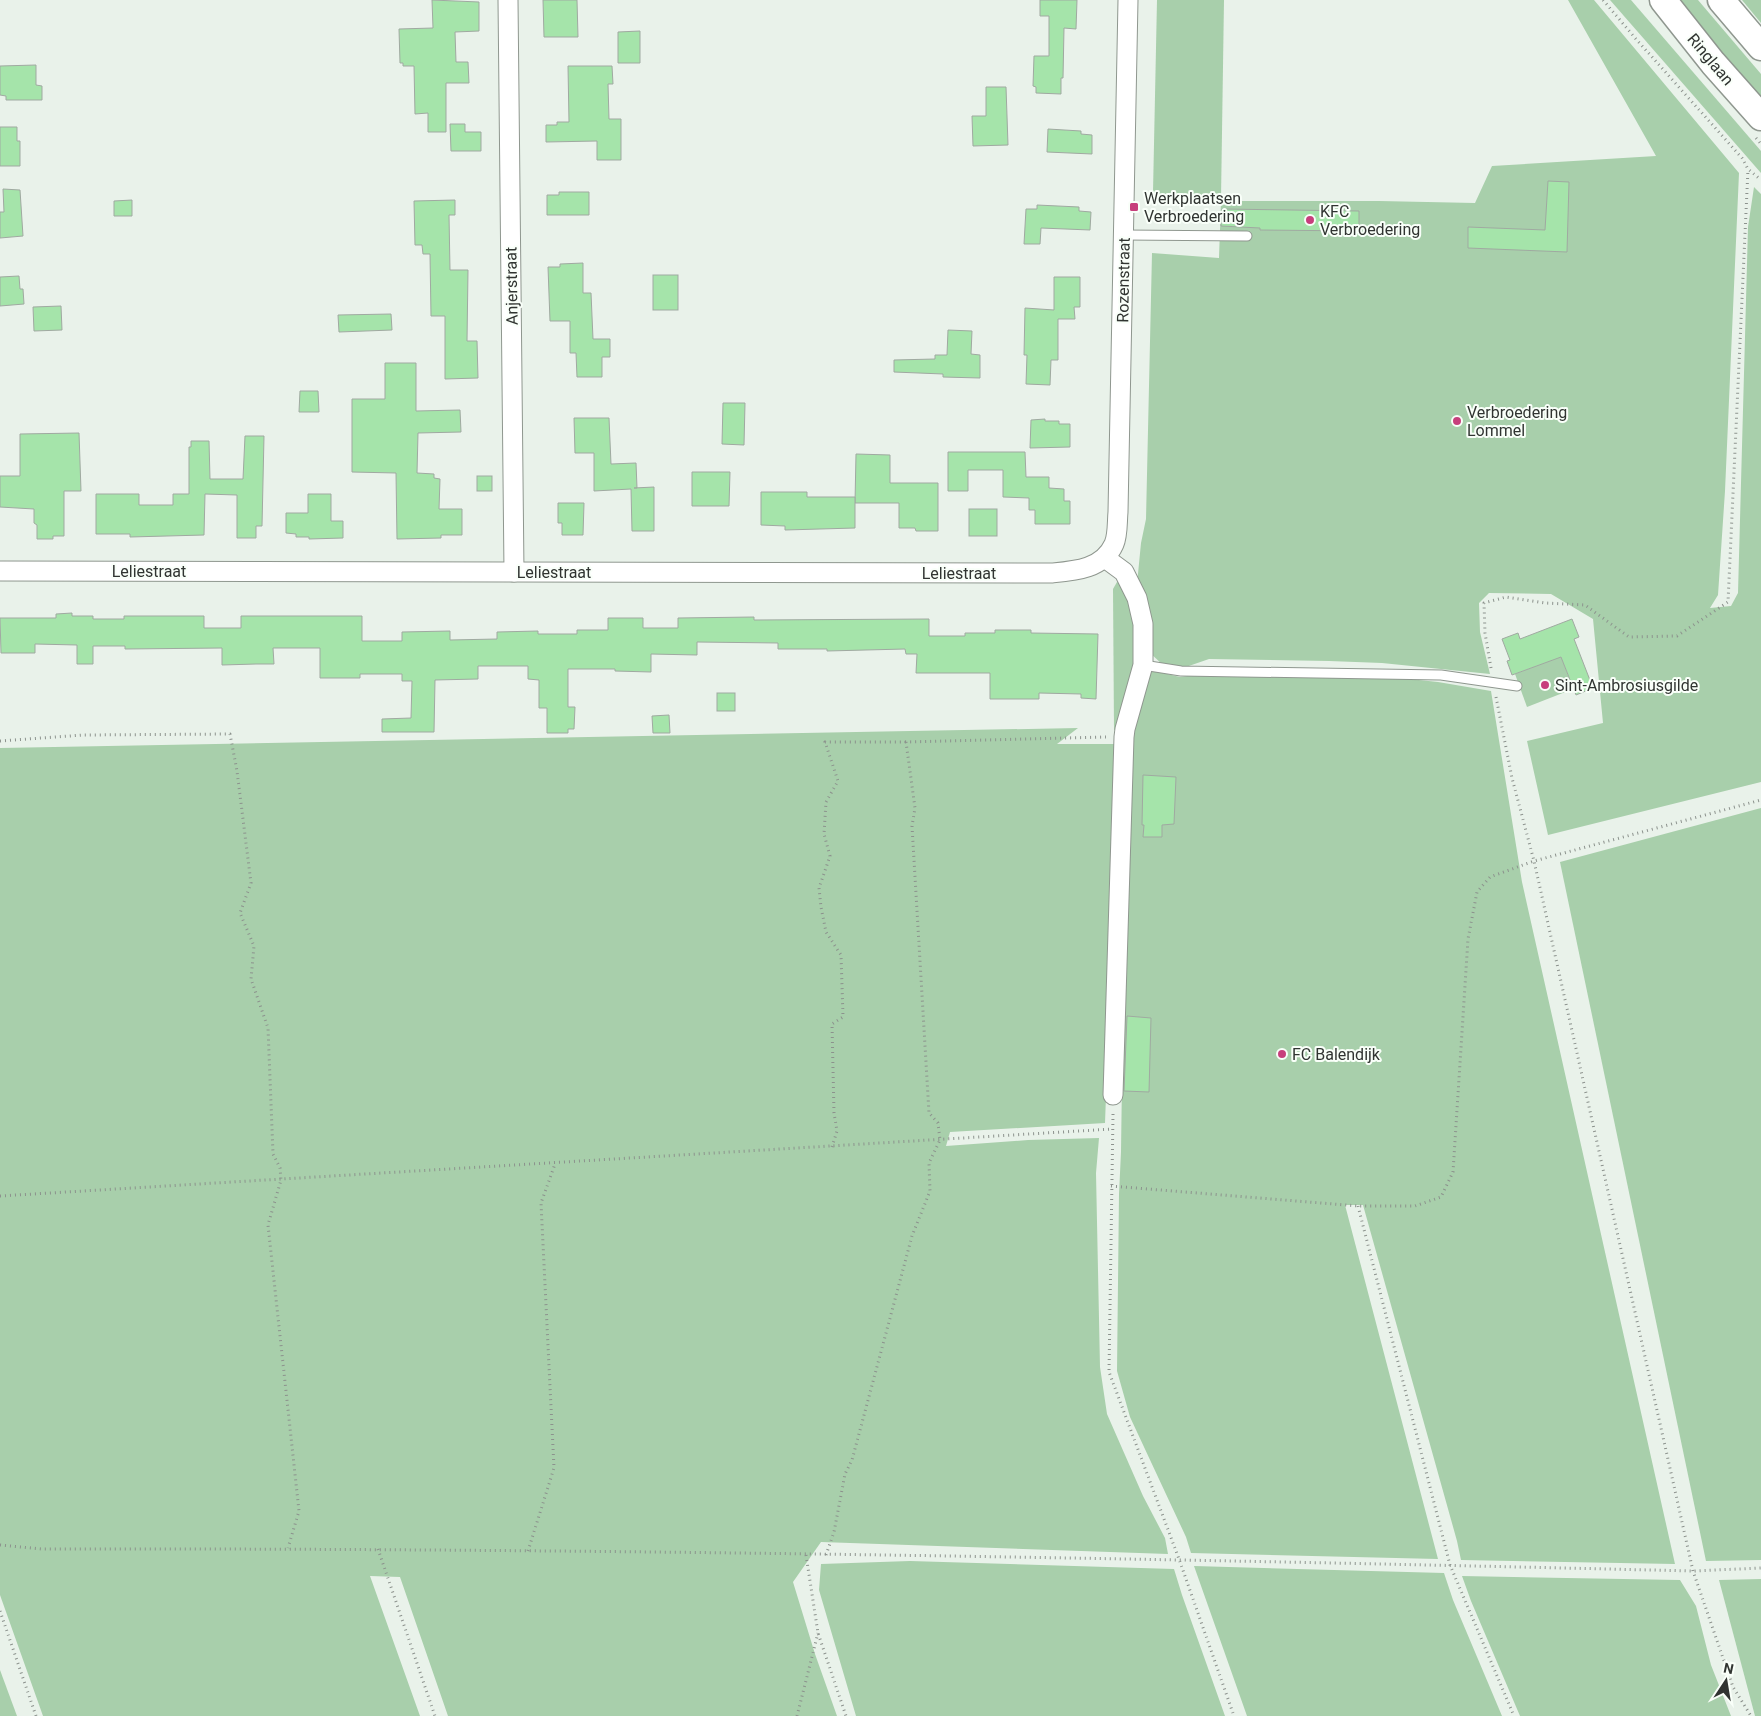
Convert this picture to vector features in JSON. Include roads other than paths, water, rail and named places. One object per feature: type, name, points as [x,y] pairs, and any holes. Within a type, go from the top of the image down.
[{"type":"main road","name":"Ringlaan","points":[[1663,0],[1713,63],[1761,117]]},
{"type":"main road","points":[[1721,0],[1761,47]]},
{"type":"street","name":"Anjerstraat","points":[[508,0],[514,572]]},
{"type":"street","name":"Rozenstraat","points":[[1105,558],[1114,544],[1118,512],[1128,0]]},
{"type":"street","name":"Leliestraat","points":[[0,571],[1052,573],[1085,569],[1105,558]]},
{"type":"street","points":[[1105,558],[1124,572],[1137,598],[1143,624],[1143,665],[1124,736],[1113,1095]]},
{"type":"lane","points":[[1124,235],[1246,236]]},
{"type":"lane","points":[[1143,665],[1181,671],[1441,675],[1516,686]]},
{"type":"place","name":"Werkplaatsen Verbroedering","points":[[1134,207]]},
{"type":"place","name":"KFC Verbroedering","points":[[1310,220]]},
{"type":"place","name":"Verbroedering Lommel","points":[[1457,421]]},
{"type":"place","name":"Sint-Ambrosiusgilde","points":[[1545,685]]},
{"type":"place","name":"FC Balendijk","points":[[1282,1054]]}]
